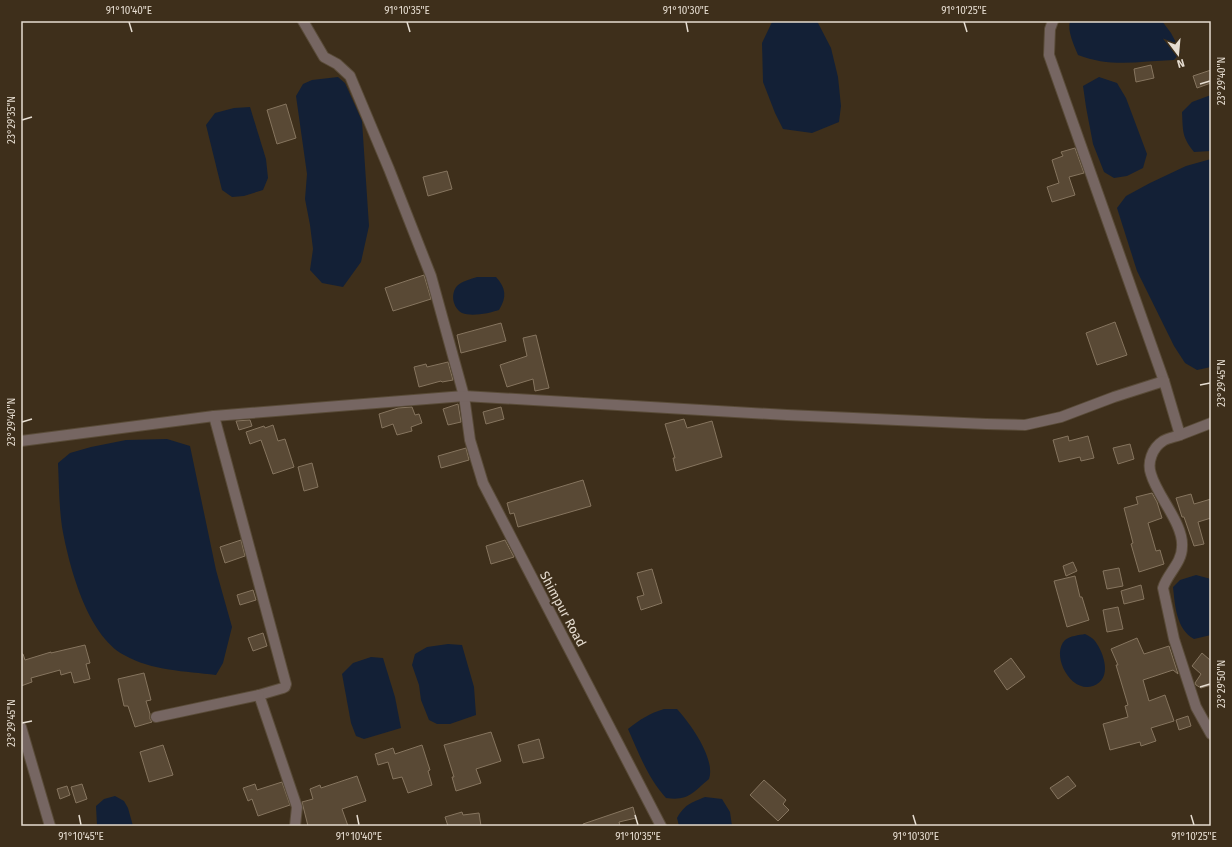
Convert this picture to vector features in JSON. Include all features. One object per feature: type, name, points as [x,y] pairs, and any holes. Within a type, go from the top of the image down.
[{"type":"street","name":"Shimpur Road","points":[[303,21],[324,57],[336,64],[350,76],[389,169],[430,276],[464,396],[470,440],[483,483],[661,826]]},
{"type":"street","points":[[1053,21],[1050,29],[1049,55],[1164,381],[1180,435]]},
{"type":"street","points":[[21,441],[214,416],[464,396],[779,415],[1025,425],[1062,417],[1114,397],[1164,381]]},
{"type":"street","points":[[156,717],[259,695],[283,688],[286,684],[214,416]]},
{"type":"street","points":[[1211,423],[1163,441],[1154,449],[1150,459],[1150,474],[1180,531],[1183,546],[1181,558],[1165,582],[1163,588],[1174,639],[1196,707],[1211,734]]},
{"type":"street","points":[[259,695],[297,807],[295,826]]},
{"type":"street","points":[[21,727],[50,826]]},
{"type":"water","points":[[817,21],[831,48],[838,77],[841,106],[839,122],[812,133],[783,129],[763,82],[762,43],[772,22]]},
{"type":"water","points":[[1070,21],[1162,21],[1171,33],[1181,52],[1174,60],[1114,63],[1090,59],[1078,55],[1070,34]]},
{"type":"water","points":[[338,77],[345,83],[362,121],[369,226],[361,262],[343,287],[322,283],[310,270],[313,249],[305,199],[307,174],[296,96],[303,84],[312,80]]},
{"type":"water","points":[[1099,77],[1117,83],[1126,98],[1147,154],[1143,168],[1127,176],[1114,178],[1104,172],[1093,144],[1083,86]]},
{"type":"water","points":[[1211,95],[1211,151],[1194,152],[1185,138],[1182,112],[1192,102]]},
{"type":"water","points":[[250,107],[266,159],[268,178],[263,190],[244,196],[232,197],[222,190],[206,125],[215,113],[234,108]]},
{"type":"water","points":[[1211,159],[1211,367],[1197,370],[1185,363],[1174,346],[1137,271],[1117,208],[1126,196],[1150,183],[1186,166]]},
{"type":"water","points":[[477,277],[496,277],[502,285],[504,297],[499,310],[471,315],[462,313],[456,308],[453,297],[457,286],[464,281]]},
{"type":"water","points":[[167,439],[190,446],[216,570],[232,627],[223,663],[216,675],[169,670],[146,664],[124,655],[111,645],[100,632],[90,616],[75,579],[65,543],[60,511],[58,463],[70,453],[91,447],[126,440]]},
{"type":"water","points":[[1196,575],[1211,579],[1211,635],[1194,639],[1188,635],[1180,623],[1176,609],[1173,587],[1180,580]]},
{"type":"water","points":[[1085,634],[1093,639],[1098,646],[1104,659],[1105,672],[1099,683],[1093,686],[1085,687],[1077,684],[1065,672],[1061,663],[1060,655],[1061,647],[1065,640]]},
{"type":"water","points":[[448,644],[462,645],[474,687],[476,715],[450,724],[437,724],[429,720],[421,700],[419,685],[412,665],[415,654],[427,647]]},
{"type":"water","points":[[371,657],[383,658],[395,697],[401,728],[364,739],[356,736],[351,723],[342,674],[353,663]]},
{"type":"water","points":[[664,709],[677,709],[695,732],[709,762],[710,771],[709,779],[694,792],[685,797],[674,799],[666,798],[654,782],[644,765],[628,729],[645,717]]},
{"type":"water","points":[[115,796],[124,801],[128,808],[133,826],[97,826],[96,806],[104,799]]},
{"type":"water","points":[[705,797],[722,799],[730,812],[732,826],[679,826],[677,818],[683,810],[692,803]]},
{"type":"building","points":[[1151,65],[1154,78],[1136,82],[1134,69]]},
{"type":"building","points":[[1211,70],[1211,83],[1197,88],[1193,76]]},
{"type":"building","points":[[286,104],[296,138],[277,144],[267,110]]},
{"type":"building","points":[[1075,148],[1084,173],[1069,177],[1075,195],[1052,202],[1047,187],[1059,183],[1052,160],[1063,156],[1061,152]]},
{"type":"building","points":[[447,171],[452,189],[428,196],[423,177]]},
{"type":"building","points":[[424,275],[431,299],[393,311],[385,288]]},
{"type":"building","points":[[1115,322],[1127,355],[1097,365],[1086,333]]},
{"type":"building","points":[[501,323],[506,341],[461,353],[457,335]]},
{"type":"building","points":[[536,335],[549,388],[535,391],[533,379],[507,387],[500,365],[527,356],[523,338]]},
{"type":"building","points":[[448,362],[453,380],[441,381],[419,387],[414,367],[426,364],[427,367]]},
{"type":"building","points":[[458,404],[461,422],[448,425],[443,409]]},
{"type":"building","points":[[412,407],[415,415],[419,414],[422,423],[411,427],[412,431],[397,435],[393,424],[382,428],[379,414],[398,408]]},
{"type":"building","points":[[501,407],[504,419],[486,424],[483,412]]},
{"type":"building","points":[[684,419],[687,428],[712,421],[722,457],[676,471],[673,458],[675,458],[665,424]]},
{"type":"building","points":[[250,420],[252,426],[239,430],[236,421]]},
{"type":"building","points":[[273,425],[278,441],[285,439],[294,467],[273,474],[261,440],[250,444],[246,432],[264,426],[265,428]]},
{"type":"building","points":[[1068,436],[1069,441],[1088,436],[1094,458],[1081,461],[1080,457],[1059,462],[1053,440]]},
{"type":"building","points":[[1130,444],[1134,459],[1118,464],[1113,448]]},
{"type":"building","points":[[466,448],[469,460],[441,468],[438,456]]},
{"type":"building","points":[[312,463],[318,487],[304,491],[298,467]]},
{"type":"building","points":[[583,480],[591,506],[518,527],[514,513],[510,514],[507,503]]},
{"type":"building","points":[[1152,493],[1157,502],[1162,518],[1148,523],[1156,551],[1160,550],[1164,564],[1139,572],[1131,544],[1133,543],[1124,508],[1138,504],[1136,497]]},
{"type":"building","points":[[1191,494],[1194,504],[1211,499],[1211,518],[1198,522],[1204,544],[1194,546],[1176,498]]},
{"type":"building","points":[[241,540],[245,556],[225,563],[220,547]]},
{"type":"building","points":[[505,540],[514,557],[491,564],[486,546]]},
{"type":"building","points":[[1073,562],[1077,571],[1066,576],[1063,566]]},
{"type":"building","points":[[1119,568],[1123,586],[1107,589],[1103,571]]},
{"type":"building","points":[[652,569],[662,603],[641,610],[637,597],[644,595],[637,573]]},
{"type":"building","points":[[1075,576],[1080,597],[1082,597],[1089,620],[1067,627],[1054,581]]},
{"type":"building","points":[[1141,585],[1144,599],[1124,604],[1121,591]]},
{"type":"building","points":[[253,590],[256,600],[240,605],[237,595]]},
{"type":"building","points":[[1118,607],[1123,629],[1107,632],[1103,610]]},
{"type":"building","points":[[263,633],[267,646],[253,651],[248,638]]},
{"type":"building","points":[[1137,638],[1144,654],[1169,646],[1178,674],[1173,670],[1143,680],[1149,701],[1165,695],[1174,721],[1151,728],[1156,741],[1141,746],[1140,742],[1110,750],[1103,724],[1128,717],[1125,706],[1128,705],[1116,665],[1118,665],[1111,649]]},
{"type":"building","points":[[85,645],[90,663],[86,664],[90,679],[74,683],[71,672],[61,675],[60,670],[31,678],[32,682],[21,686],[21,654],[23,654],[25,660],[51,652]]},
{"type":"building","points":[[1202,653],[1210,660],[1211,659],[1211,685],[1201,688],[1195,683],[1201,674],[1192,666]]},
{"type":"building","points":[[1011,658],[1025,677],[1007,690],[994,671]]},
{"type":"building","points":[[144,673],[151,700],[146,701],[152,722],[135,727],[128,706],[124,706],[118,679]]},
{"type":"building","points":[[1188,716],[1191,726],[1179,730],[1176,720]]},
{"type":"building","points":[[491,732],[501,761],[476,769],[481,783],[456,791],[452,777],[454,777],[444,745]]},
{"type":"building","points":[[539,739],[544,758],[523,763],[518,745]]},
{"type":"building","points":[[163,745],[173,775],[149,782],[140,752]]},
{"type":"building","points":[[422,745],[430,770],[428,771],[432,785],[408,793],[402,777],[393,779],[388,762],[378,765],[375,754],[393,748],[395,754]]},
{"type":"building","points":[[357,776],[366,801],[342,809],[348,826],[308,826],[302,802],[313,799],[310,789],[320,785],[321,788]]},
{"type":"building","points":[[1068,776],[1076,786],[1058,799],[1050,788]]},
{"type":"building","points":[[764,780],[786,800],[783,804],[789,810],[778,821],[750,795]]},
{"type":"building","points":[[282,782],[290,805],[258,816],[252,799],[248,801],[243,788],[255,784],[257,790]]},
{"type":"building","points":[[82,784],[87,799],[76,803],[71,787]]},
{"type":"building","points":[[67,786],[70,795],[60,799],[57,789]]},
{"type":"building","points":[[633,807],[636,818],[619,822],[620,826],[583,826],[583,824]]},
{"type":"building","points":[[462,812],[463,815],[479,813],[481,826],[448,826],[445,817]]}]
